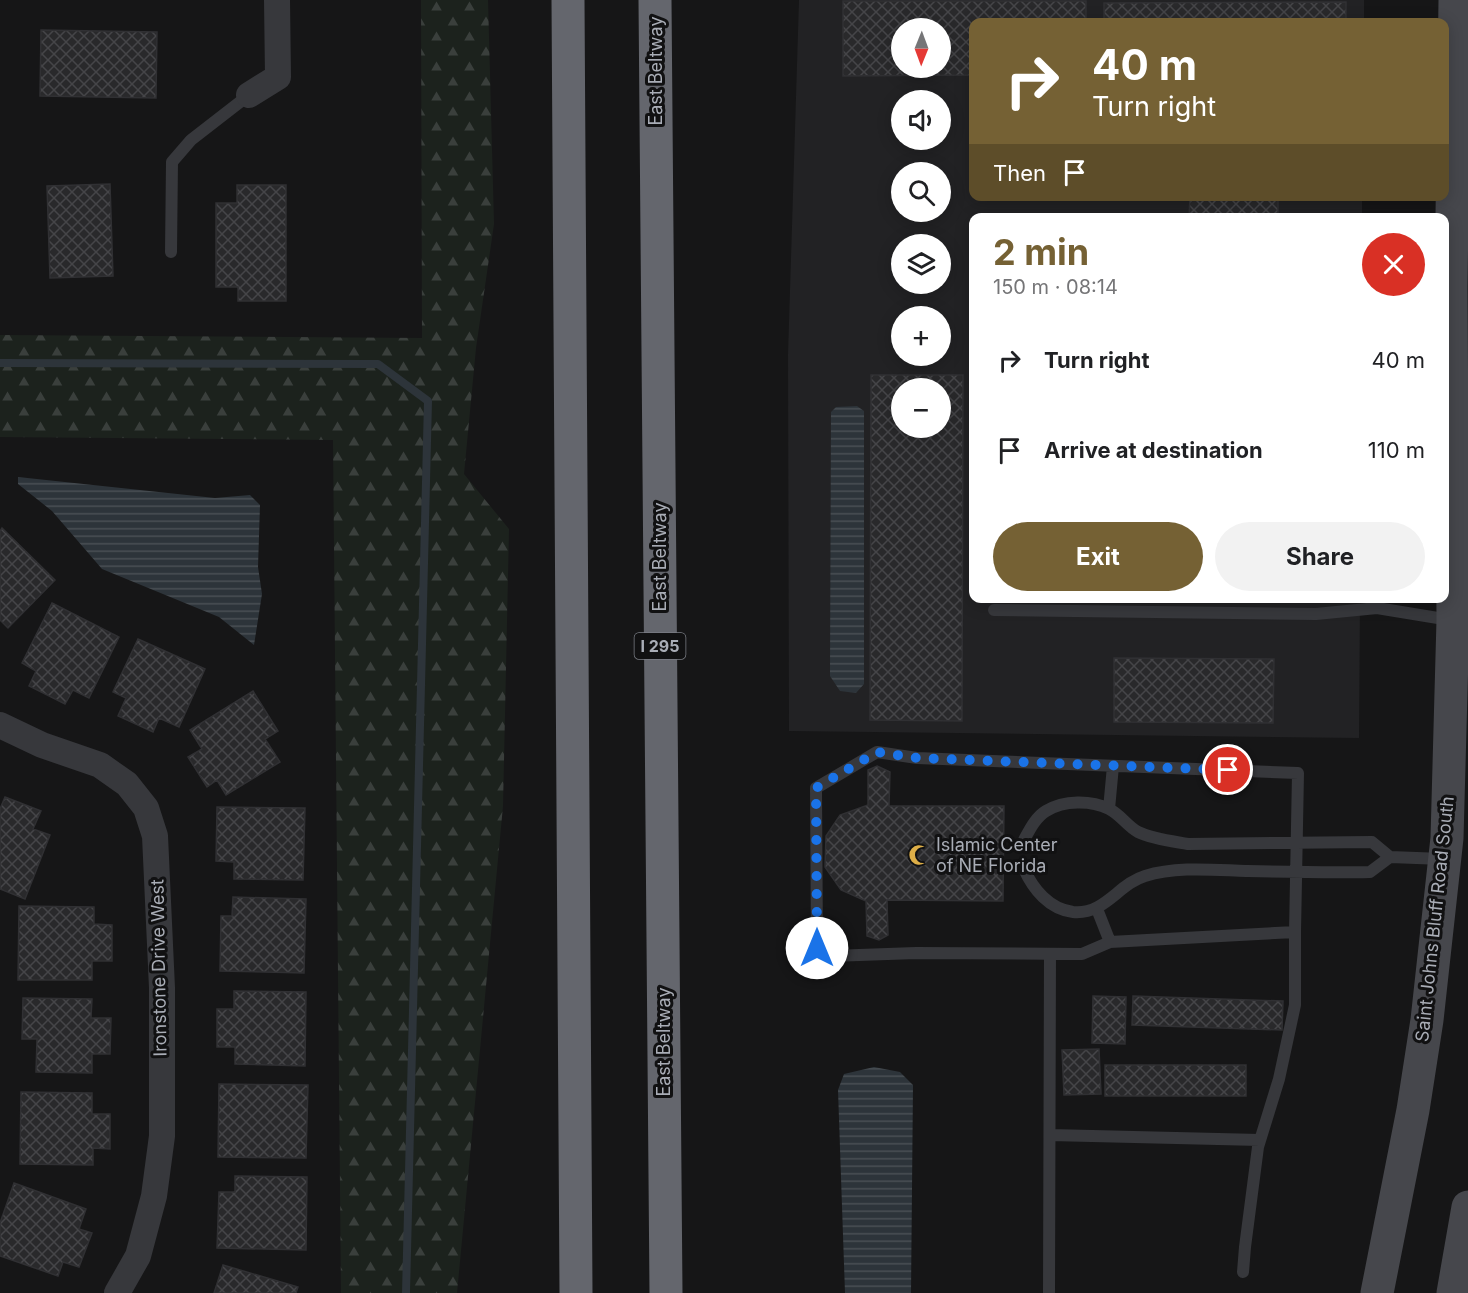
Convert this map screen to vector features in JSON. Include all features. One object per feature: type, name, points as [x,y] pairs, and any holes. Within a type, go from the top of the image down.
[{"type":"highway","points":[[568,0],[576,1293]]},
{"type":"highway","name":"East Beltway","points":[[655,0],[666,1293]]},
{"type":"main road","name":"Saint Johns Bluff Road South","points":[[1377,1293],[1405,1156],[1425,1031],[1447,838],[1460,622],[1451,287],[1455,0]]},
{"type":"main road","points":[[1459,1288],[1468,1207]]},
{"type":"street","points":[[249,95],[278,77],[277,0]]},
{"type":"street","name":"Ironstone Drive West","points":[[0,724],[42,744],[100,765],[128,784],[146,808],[155,836],[162,988],[162,1136],[154,1196],[138,1256],[117,1293]]},
{"type":"lane","points":[[171,252],[172,162],[191,140],[249,95]]},
{"type":"lane","points":[[994,610],[1316,615],[1377,608],[1460,622]]},
{"type":"lane","points":[[1244,1272],[1245,1247],[1260,1140],[1279,1079],[1295,1005],[1298,773],[917,758],[877,752],[816,788],[817,948],[831,956],[916,953],[1082,954],[1110,942],[1295,932]]},
{"type":"lane","points":[[1110,809],[1113,766]]},
{"type":"lane","points":[[1024,840],[1034,822],[1046,811],[1062,804],[1083,802],[1110,809],[1137,831],[1163,840],[1188,844],[1372,842],[1390,857],[1444,859]]},
{"type":"lane","points":[[1024,869],[1031,884],[1042,897],[1058,907],[1074,912],[1097,909],[1128,884],[1144,876],[1166,872],[1210,870],[1296,873],[1370,872],[1390,857]]},
{"type":"lane","points":[[1097,909],[1110,942]]},
{"type":"lane","points":[[1049,1293],[1050,954]]},
{"type":"lane","points":[[1050,1135],[1260,1140]]},
{"type":"shaded area","points":[[799,0],[1364,0],[1364,18],[969,18],[969,201],[1362,201],[1362,213],[969,213],[969,603],[1360,603],[1359,738],[789,731],[788,355]]},
{"type":"shaded area","points":[[857,406],[864,411],[864,684],[856,693],[840,691],[830,676],[831,412],[836,407]]},
{"type":"shaded area","points":[[18,477],[215,498],[250,495],[260,505],[258,567],[262,594],[254,645],[219,617],[102,569],[52,511],[18,484]]},
{"type":"shaded area","points":[[874,1067],[900,1072],[913,1085],[911,1293],[845,1293],[838,1090],[844,1074]]},
{"type":"green space","points":[[421,0],[488,0],[494,224],[476,348],[464,474],[509,529],[503,806],[457,1293],[341,1293],[333,440],[0,437],[0,335],[422,338]]},
{"type":"building","points":[[843,1],[1086,1],[1086,18],[969,18],[969,75],[951,75],[951,18],[891,18],[891,76],[843,76]]},
{"type":"building","points":[[1346,2],[1346,18],[1104,18],[1104,3]]},
{"type":"building","points":[[41,30],[157,32],[156,98],[40,96]]},
{"type":"building","points":[[110,184],[113,276],[50,278],[47,186]]},
{"type":"building","points":[[237,185],[286,185],[286,301],[238,301],[238,287],[216,287],[216,203],[237,203]]},
{"type":"building","points":[[1190,201],[1278,201],[1278,213],[1189,213]]},
{"type":"building","points":[[871,375],[963,375],[962,721],[870,720]]},
{"type":"building","points":[[2,528],[55,580],[8,628],[0,620],[0,531]]},
{"type":"building","points":[[52,603],[119,637],[89,698],[73,690],[65,704],[29,686],[36,671],[22,663]]},
{"type":"building","points":[[138,639],[205,669],[179,727],[159,718],[153,732],[118,716],[126,698],[113,692]]},
{"type":"building","points":[[1114,658],[1274,659],[1273,723],[1114,722]]},
{"type":"building","points":[[253,691],[278,731],[265,739],[280,762],[226,795],[217,780],[207,787],[188,757],[202,749],[190,730]]},
{"type":"building","points":[[877,766],[890,772],[889,806],[1004,806],[1003,901],[887,900],[888,935],[879,940],[867,936],[866,901],[841,890],[825,867],[826,836],[840,815],[868,805],[868,770]]},
{"type":"building","points":[[5,797],[41,811],[33,829],[50,835],[25,899],[0,889],[0,809]]},
{"type":"building","points":[[217,807],[305,808],[303,880],[234,879],[234,862],[216,861]]},
{"type":"building","points":[[233,897],[306,899],[304,973],[220,971],[221,916],[232,916]]},
{"type":"building","points":[[19,906],[94,907],[94,924],[112,925],[112,961],[92,961],[92,980],[18,980]]},
{"type":"building","points":[[234,991],[306,992],[305,1066],[235,1064],[235,1047],[217,1047],[217,1009],[234,1009]]},
{"type":"building","points":[[1093,996],[1126,997],[1125,1044],[1092,1043]]},
{"type":"building","points":[[1133,996],[1283,1001],[1282,1030],[1132,1025]]},
{"type":"building","points":[[23,998],[92,999],[91,1018],[111,1018],[110,1054],[92,1054],[92,1073],[36,1072],[37,1039],[22,1039]]},
{"type":"building","points":[[1099,1049],[1101,1094],[1064,1095],[1062,1050]]},
{"type":"building","points":[[1105,1065],[1246,1065],[1246,1096],[1105,1096]]},
{"type":"building","points":[[219,1084],[308,1085],[306,1158],[218,1157]]},
{"type":"building","points":[[21,1092],[92,1093],[92,1114],[110,1114],[110,1149],[93,1148],[93,1165],[20,1164]]},
{"type":"building","points":[[235,1176],[307,1177],[306,1250],[217,1248],[219,1192],[235,1192]]},
{"type":"building","points":[[14,1183],[86,1209],[79,1229],[92,1233],[79,1267],[63,1262],[58,1276],[0,1256],[0,1223]]},
{"type":"building","points":[[223,1265],[298,1287],[296,1293],[214,1293]]},
{"type":"waterway","points":[[0,363],[378,364],[428,401],[406,1293]]},
{"type":"place","name":"Islamic Center of NE Florida","points":[[919,855]]},
{"type":"route","points":[[817,948],[816,788],[877,752],[917,758],[1228,770]]}]
